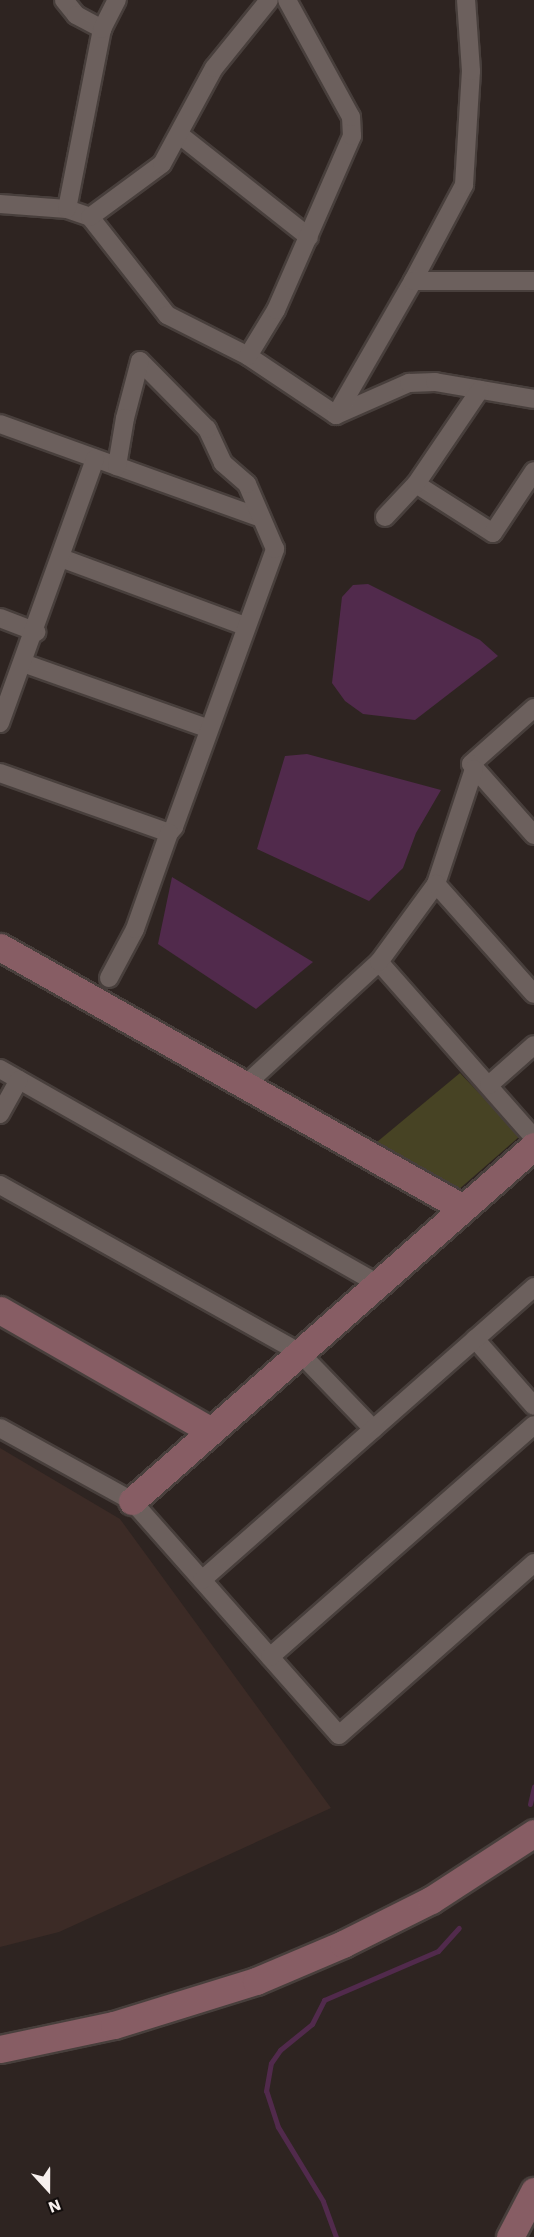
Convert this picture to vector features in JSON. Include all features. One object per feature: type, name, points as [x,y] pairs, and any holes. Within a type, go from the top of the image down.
[{"type":"street","points":[[64,0],[76,15],[102,29]]},
{"type":"street","points":[[67,209],[102,29],[117,0]]},
{"type":"street","points":[[90,217],[162,164],[181,136],[214,68],[268,0]]},
{"type":"street","points":[[248,356],[276,310],[352,136],[351,117],[287,0]]},
{"type":"street","points":[[336,415],[413,281],[464,185],[471,71],[466,0]]},
{"type":"street","points":[[181,136],[309,237]]},
{"type":"street","points":[[2,209],[67,209],[90,217],[167,315],[248,356],[336,415]]},
{"type":"street","points":[[413,281],[534,282]]},
{"type":"street","points":[[109,978],[135,929],[168,833],[275,549],[247,484],[223,463],[207,429],[140,362],[124,418],[117,466]]},
{"type":"street","points":[[336,415],[410,383],[435,382],[534,399]]},
{"type":"street","points":[[385,517],[416,484],[480,390]]},
{"type":"street","points":[[1,428],[117,466],[261,518]]},
{"type":"street","points":[[0,723],[36,632],[95,459]]},
{"type":"street","points":[[416,484],[493,533],[534,471]]},
{"type":"street","points":[[61,558],[245,626]]},
{"type":"street","points":[[0,618],[36,632]]},
{"type":"street","points":[[23,663],[209,729]]},
{"type":"street","points":[[534,708],[471,764],[534,835]]},
{"type":"street","points":[[244,1086],[379,962],[436,884],[474,769]]},
{"type":"street","points":[[0,773],[168,833]]},
{"type":"street","points":[[436,884],[534,994]]},
{"type":"street","points":[[0,947],[463,1208]]},
{"type":"street","points":[[379,962],[489,1084],[534,1138]]},
{"type":"street","points":[[489,1084],[534,1045]]},
{"type":"street","points":[[0,1069],[377,1283]]},
{"type":"street","points":[[0,1114],[19,1080]]},
{"type":"street","points":[[132,1501],[534,1146]]},
{"type":"street","points":[[0,1185],[299,1352],[373,1429]]},
{"type":"street","points":[[202,1580],[534,1287]]},
{"type":"street","points":[[0,1311],[211,1431]]},
{"type":"street","points":[[475,1339],[534,1406]]},
{"type":"street","points":[[270,1657],[534,1425]]},
{"type":"street","points":[[0,1428],[132,1501],[339,1735],[534,1563]]},
{"type":"street","points":[[0,2049],[124,2022],[256,1981],[343,1944],[431,1900],[534,1833]]},
{"type":"street","points":[[510,2237],[534,2191]]},
{"type":"shaded area","points":[[368,584],[480,640],[498,656],[415,720],[363,714],[345,701],[332,683],[342,597],[353,585]]},
{"type":"shaded area","points":[[307,754],[441,790],[416,833],[403,868],[369,901],[257,849],[285,756]]},
{"type":"shaded area","points":[[172,877],[313,962],[256,1009],[158,944]]},
{"type":"shaded area","points":[[460,1073],[520,1136],[457,1191],[377,1142]]},
{"type":"shaded area","points":[[0,1448],[120,1519],[331,1808],[59,1932],[0,1947]]},
{"type":"waterway","points":[[530,1804],[534,1786]]},
{"type":"waterway","points":[[336,2237],[323,2201],[278,2127],[266,2091],[271,2063],[280,2050],[312,2024],[324,2000],[438,1951],[459,1928]]}]
